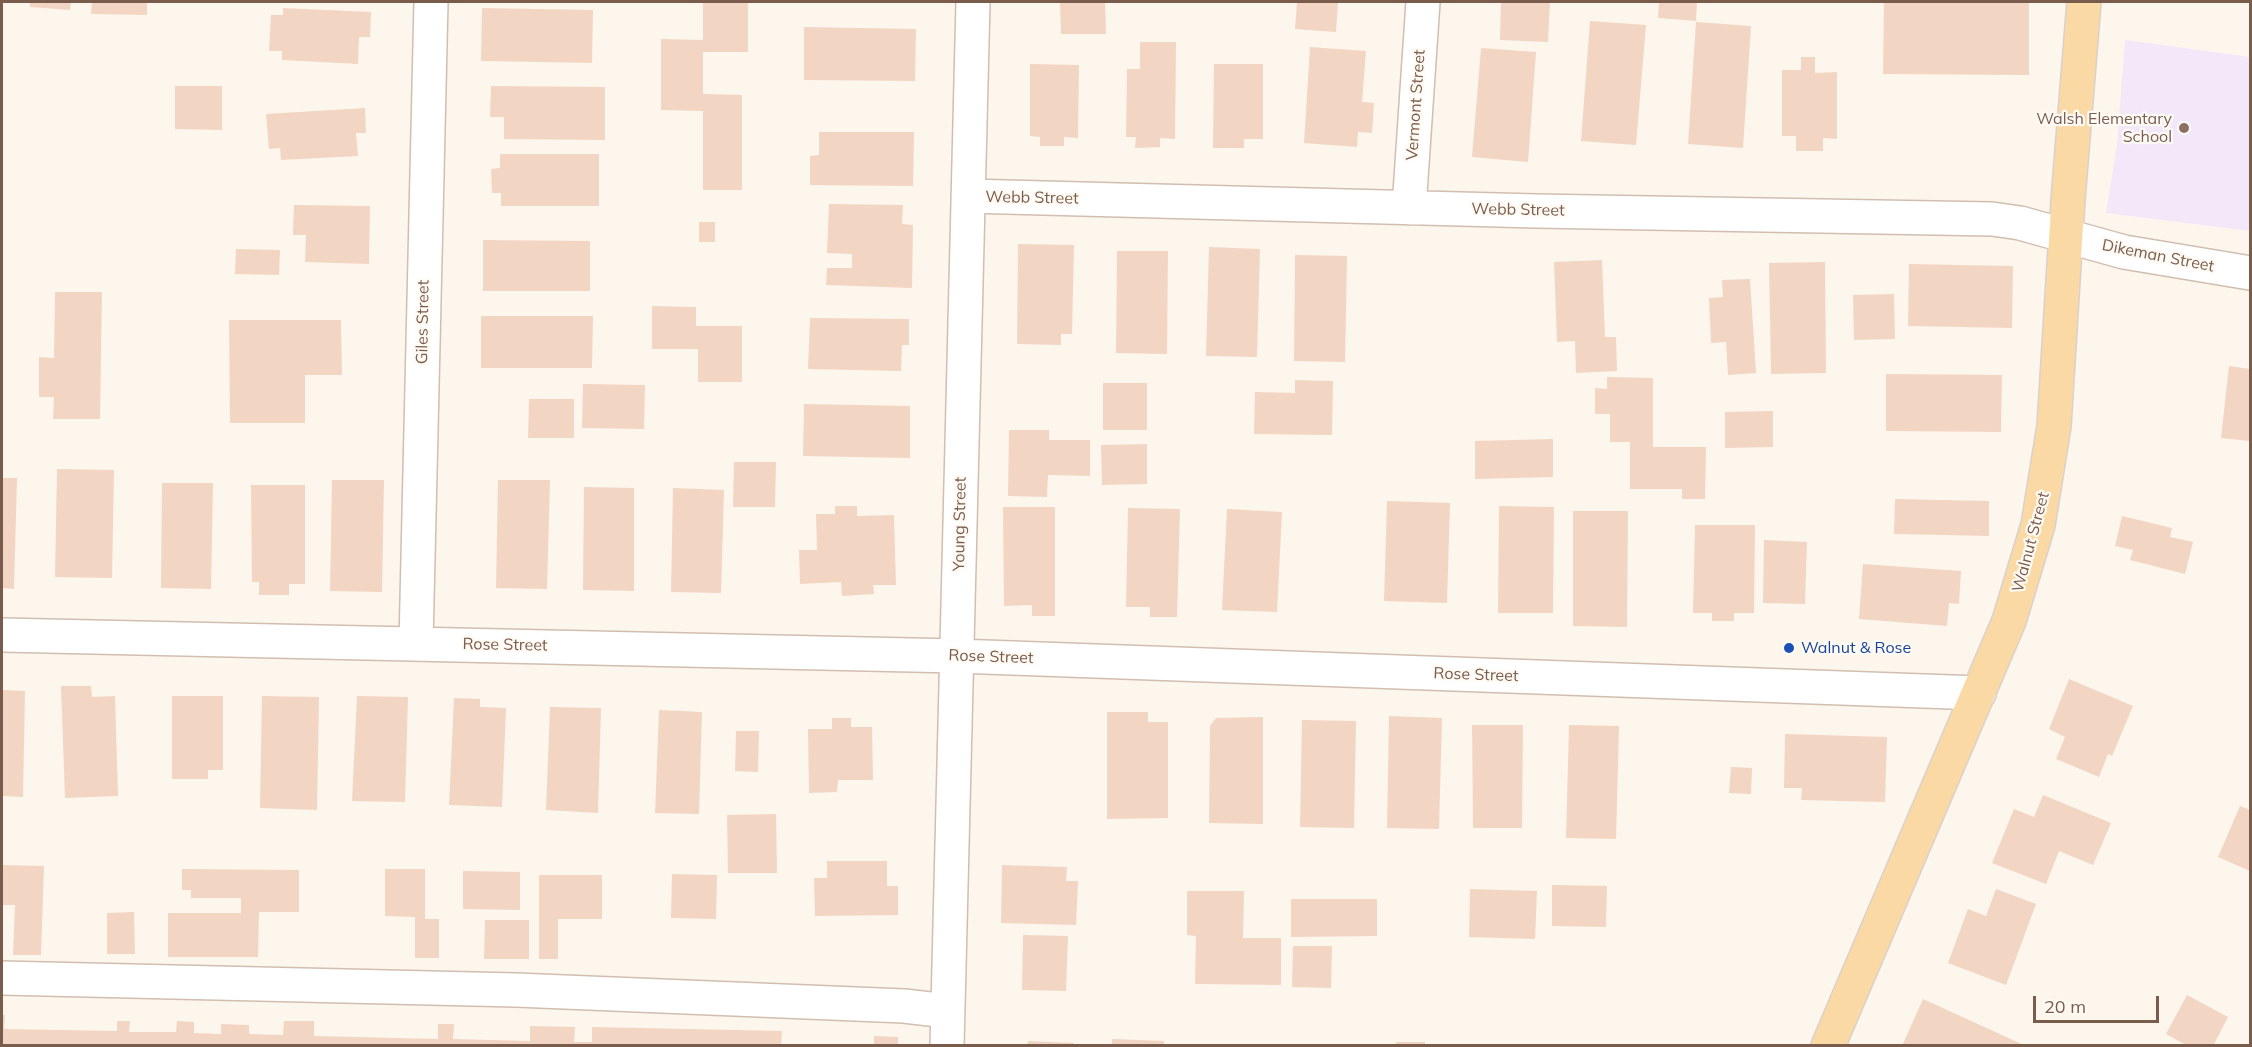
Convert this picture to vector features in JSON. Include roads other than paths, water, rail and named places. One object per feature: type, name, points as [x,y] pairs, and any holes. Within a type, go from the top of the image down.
[{"type":"main road","name":"Walnut Street","points":[[1828,1046],[1979,693],[2020,588],[2038,525],[2046,489],[2056,405],[2066,235],[2084,2]]},
{"type":"street","name":"Giles Street","points":[[416,643],[430,2]]},
{"type":"street","name":"Young Street","points":[[947,1046],[973,2]]},
{"type":"street","name":"Vermont Street","points":[[1409,208],[1423,2]]},
{"type":"street","name":"Webb Street","points":[[968,196],[1409,208],[1992,219],[2020,223],[2066,235]]},
{"type":"street","name":"Dikeman Street","points":[[2066,235],[2124,252],[2250,273]]},
{"type":"street","name":"Rose Street","points":[[2,635],[957,656],[1979,693]]},
{"type":"street","points":[[2,978],[516,990],[904,1006],[947,1011]]},
{"type":"place","name":"Walsh Elementary School","points":[[2184,128]]},
{"type":"place","name":"Walnut & Rose","points":[[1789,648]]}]
